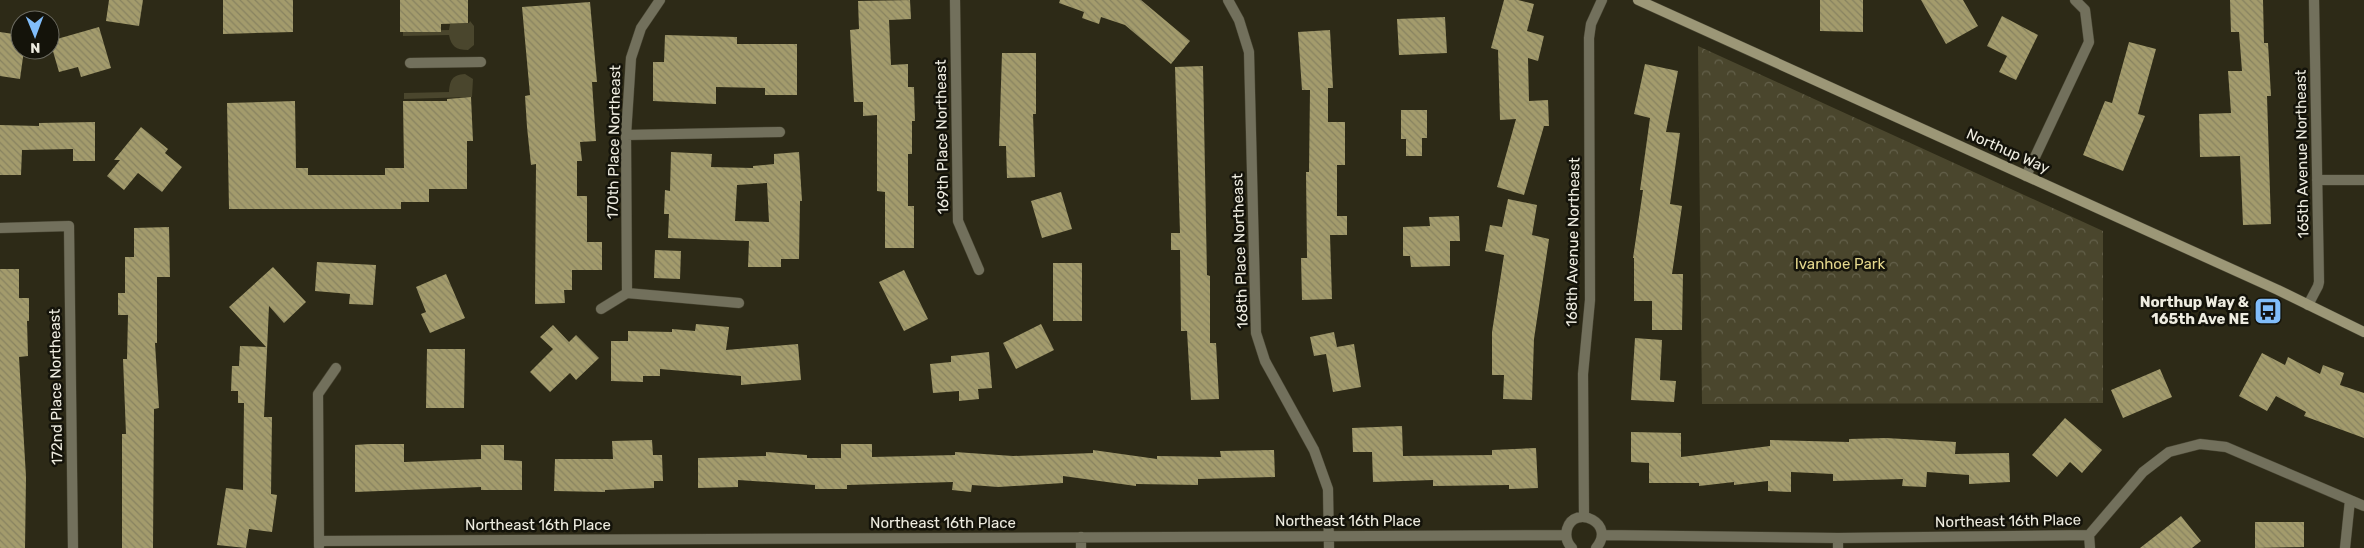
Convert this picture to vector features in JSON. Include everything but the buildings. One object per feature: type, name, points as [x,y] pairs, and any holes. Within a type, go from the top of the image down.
[{"type":"street","name":"170th Place Northeast","points":[[627,293],[626,135],[631,58],[641,28],[660,0]]},
{"type":"street","name":"169th Place Northeast","points":[[955,0],[958,221],[979,270]]},
{"type":"street","name":"168th Place Northeast","points":[[1229,0],[1239,20],[1249,52],[1256,333],[1265,361],[1314,450],[1328,489],[1329,548]]},
{"type":"street","name":"168th Avenue Northeast","points":[[1584,517],[1584,374],[1590,300],[1589,38],[1591,24],[1602,0]]},
{"type":"street","name":"Northup Way","points":[[1638,0],[2364,332]]},
{"type":"street","points":[[2026,176],[2089,42],[2085,10],[2075,0]]},
{"type":"street","name":"165th Avenue Northeast","points":[[2308,305],[2319,282],[2314,0]]},
{"type":"street","points":[[410,63],[481,62]]},
{"type":"street","points":[[626,135],[780,132]]},
{"type":"street","points":[[2317,180],[2364,180]]},
{"type":"street","name":"172nd Place Northeast","points":[[0,228],[69,226],[73,548]]},
{"type":"street","points":[[601,309],[627,293],[739,303]]},
{"type":"street","points":[[319,545],[318,394],[336,368]]},
{"type":"street","name":"Northeast 16th Place","points":[[1602,535],[1838,543],[2089,535],[2143,472],[2169,452],[2200,444],[2226,447],[2364,506]]},
{"type":"street","points":[[2345,548],[2350,500]]},
{"type":"street","points":[[1572,548],[1566,535],[1569,525],[1578,518],[1584,517],[1590,518],[1599,524],[1602,535],[1596,548]]},
{"type":"street","name":"Northeast 16th Place","points":[[319,545],[1081,543],[1329,536],[1566,535]]},
{"type":"street","points":[[2089,535],[2090,548]]},
{"type":"green space","points":[[470,21],[474,26],[474,45],[468,50],[455,47],[449,35],[403,36],[403,31],[449,30],[450,24],[469,23]]},
{"type":"green space","name":"Ivanhoe Park","points":[[1698,46],[2103,231],[2103,403],[1702,404]]},
{"type":"green space","points":[[465,74],[473,79],[472,97],[404,99],[404,93],[449,92],[452,79]]},
{"type":"place","name":"Northup Way & 165th Ave NE","points":[[2268,311]]}]
